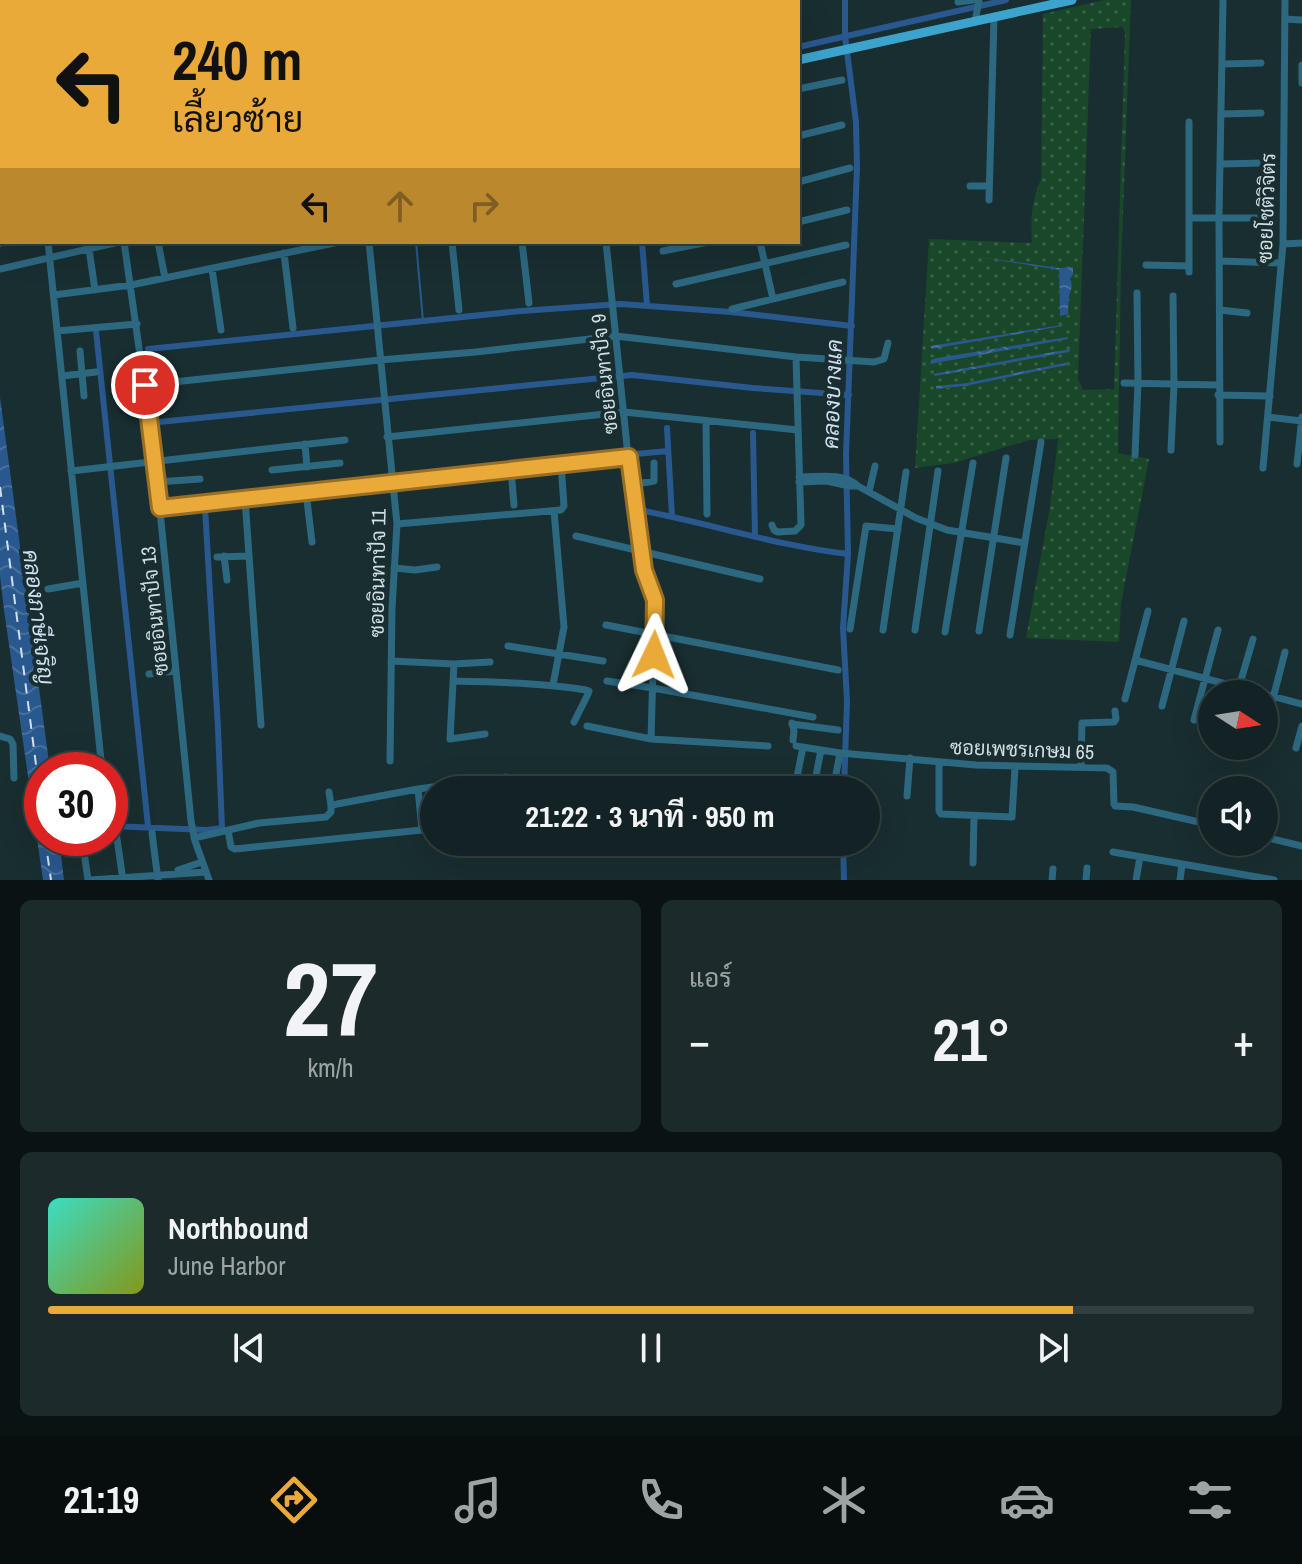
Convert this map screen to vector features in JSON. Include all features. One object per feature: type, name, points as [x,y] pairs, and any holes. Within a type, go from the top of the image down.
[{"type":"main road","points":[[800,60],[976,19],[994,18],[1046,2],[1072,0]]},
{"type":"street","points":[[958,2],[977,0],[976,19]]},
{"type":"street","points":[[1220,442],[1219,218],[1223,0]]},
{"type":"street","name":"ซอยโชติวิจิตร","points":[[1263,468],[1283,244],[1285,0]]},
{"type":"street","points":[[989,200],[994,18]]},
{"type":"street","points":[[1285,19],[1302,20]]},
{"type":"street","points":[[1223,64],[1261,63]]},
{"type":"street","points":[[1289,84],[1302,83],[1302,65]]},
{"type":"street","points":[[800,89],[842,80]]},
{"type":"street","points":[[1222,114],[1261,113]]},
{"type":"street","points":[[1146,265],[1189,269],[1189,122]]},
{"type":"street","points":[[800,136],[842,125]]},
{"type":"street","points":[[1221,164],[1263,163]]},
{"type":"street","points":[[800,181],[850,168]]},
{"type":"street","points":[[970,186],[989,186]]},
{"type":"street","points":[[800,222],[847,210]]},
{"type":"street","points":[[1189,218],[1260,218]]},
{"type":"street","points":[[1283,244],[1302,243]]},
{"type":"street","points":[[48,244],[100,752]]},
{"type":"street","points":[[0,269],[112,244]]},
{"type":"street","name":"ซอยอินทาปัจ 13","points":[[121,244],[131,285],[155,461],[193,833],[207,876]]},
{"type":"street","points":[[158,244],[165,278]]},
{"type":"street","points":[[54,295],[131,285],[329,244]]},
{"type":"street","name":"ซอยอินทาปัจ 11","points":[[369,244],[397,524],[390,761]]},
{"type":"street","points":[[452,244],[459,310]]},
{"type":"street","points":[[522,244],[529,303]]},
{"type":"street","name":"ซอยอินทาปัจ 9","points":[[606,244],[631,485],[644,574],[655,600],[651,739]]},
{"type":"street","points":[[663,251],[698,244]]},
{"type":"street","points":[[760,244],[773,299]]},
{"type":"street","points":[[676,284],[846,245]]},
{"type":"street","points":[[89,249],[95,290]]},
{"type":"street","points":[[284,253],[293,328]]},
{"type":"street","points":[[1219,261],[1281,263]]},
{"type":"street","points":[[212,269],[221,330]]},
{"type":"street","points":[[732,309],[843,282]]},
{"type":"street","points":[[1135,455],[1137,293]]},
{"type":"street","points":[[1171,450],[1173,296]]},
{"type":"street","points":[[1220,310],[1247,313]]},
{"type":"street","points":[[57,331],[137,324]]},
{"type":"street","points":[[147,400],[128,401],[126,388],[144,382],[616,336],[796,357],[874,362],[884,359],[888,343]]},
{"type":"street","points":[[80,351],[84,396]]},
{"type":"street","points":[[772,525],[778,532],[795,531],[801,524],[796,357]]},
{"type":"street","points":[[62,376],[96,372]]},
{"type":"street","points":[[1124,383],[1218,385]]},
{"type":"street","points":[[1218,395],[1270,396]]},
{"type":"street","points":[[387,437],[624,412],[798,430]]},
{"type":"street","points":[[1268,417],[1302,420],[1297,464]]},
{"type":"street","points":[[706,421],[707,514]]},
{"type":"street","points":[[71,471],[345,440]]},
{"type":"street","points":[[1010,635],[1041,442]]},
{"type":"street","points":[[305,444],[307,467]]},
{"type":"street","points":[[160,508],[306,492],[392,477],[511,470],[629,457]]},
{"type":"street","points":[[979,631],[1006,458]]},
{"type":"street","points":[[272,470],[340,463]]},
{"type":"street","points":[[631,485],[654,481],[654,463]]},
{"type":"street","points":[[945,632],[973,463]]},
{"type":"street","points":[[397,524],[561,510],[564,506],[561,464]]},
{"type":"street","points":[[869,492],[875,466]]},
{"type":"street","points":[[511,470],[514,505]]},
{"type":"street","points":[[915,630],[938,471]]},
{"type":"street","points":[[883,630],[906,472]]},
{"type":"street","points":[[157,482],[200,479]]},
{"type":"street","points":[[799,479],[841,480],[931,524],[962,533],[1025,543]]},
{"type":"street","points":[[306,492],[312,542]]},
{"type":"street","points":[[245,499],[261,725]]},
{"type":"street","points":[[553,685],[564,627],[554,511]]},
{"type":"street","points":[[850,629],[866,526],[898,529]]},
{"type":"street","points":[[576,536],[760,579]]},
{"type":"street","points":[[227,580],[221,556],[249,556]]},
{"type":"street","points":[[394,568],[415,570],[437,567]]},
{"type":"street","points":[[48,589],[83,583]]},
{"type":"street","points":[[1125,699],[1148,611]]},
{"type":"street","points":[[1162,706],[1184,621]]},
{"type":"street","points":[[606,625],[838,670]]},
{"type":"street","points":[[1194,720],[1218,630]]},
{"type":"street","points":[[1241,680],[1253,639]]},
{"type":"street","points":[[508,646],[603,661]]},
{"type":"street","points":[[1278,680],[1285,652]]},
{"type":"street","points":[[1135,660],[1213,680]]},
{"type":"street","points":[[391,661],[490,662]]},
{"type":"street","points":[[454,664],[450,739],[485,734]]},
{"type":"street","points":[[149,674],[176,671]]},
{"type":"street","points":[[453,681],[553,685],[589,691],[574,722]]},
{"type":"street","points":[[607,681],[813,717]]},
{"type":"street","points":[[1278,697],[1302,704]]},
{"type":"street","points":[[1081,767],[1082,723],[1114,722],[1115,711]]},
{"type":"street","points":[[788,713],[797,745],[796,776]]},
{"type":"street","points":[[792,724],[838,730]]},
{"type":"street","points":[[587,726],[651,739],[768,746]]},
{"type":"street","points":[[1296,748],[1302,726]]},
{"type":"street","points":[[0,736],[10,739],[13,744],[14,778]]},
{"type":"street","name":"ซอยเพชรเกษม 65","points":[[797,745],[840,753],[939,762],[1107,768],[1113,772],[1115,806],[1198,822]]},
{"type":"street","points":[[816,776],[821,750]]},
{"type":"street","points":[[836,776],[840,753]]},
{"type":"street","points":[[907,796],[910,758]]},
{"type":"street","points":[[939,762],[939,813],[974,816],[1012,817],[1015,767]]},
{"type":"street","points":[[331,806],[418,789],[420,810]]},
{"type":"street","points":[[193,833],[326,817],[331,812],[329,792]]},
{"type":"street","points":[[973,863],[974,816]]},
{"type":"street","points":[[228,830],[231,847],[235,849],[420,830]]},
{"type":"street","points":[[152,833],[158,877]]},
{"type":"street","points":[[1278,840],[1302,846]]},
{"type":"street","points":[[1113,852],[1245,878],[1274,880]]},
{"type":"street","points":[[85,856],[89,880],[158,877],[202,862]]},
{"type":"street","points":[[119,856],[122,879]]},
{"type":"street","points":[[1136,880],[1140,857]]},
{"type":"street","points":[[1180,880],[1182,864]]},
{"type":"street","points":[[1086,880],[1087,868]]},
{"type":"street","points":[[1052,880],[1053,869]]},
{"type":"street","points":[[1207,880],[1209,869]]},
{"type":"street","points":[[172,873],[207,876]]},
{"type":"green space","points":[[1104,0],[1131,0],[1118,453],[1149,459],[1121,603],[1119,642],[1026,638],[1050,507],[1058,439],[1029,440],[954,463],[915,468],[929,239],[1032,243],[1032,211],[1041,179],[1043,14]],"holes":[[[1122,27],[1125,32],[1114,389],[1083,390],[1078,379],[1091,29]],[[1004,261],[1073,267],[1069,278],[1072,286],[1068,314],[1060,315],[1059,270]],[[1061,325],[1062,326],[932,349],[931,346]],[[1068,363],[966,386],[937,389],[937,386]]]},
{"type":"water","points":[[978,257],[1073,267],[1068,314],[1060,316],[1059,270]]},
{"type":"water","points":[[1061,325],[932,349],[930,346]]},
{"type":"water","points":[[1068,339],[930,364],[937,358]]},
{"type":"water","points":[[1070,349],[1069,352],[933,374]]},
{"type":"water","points":[[1069,362],[1067,365],[966,386],[936,389],[936,386]]},
{"type":"water","points":[[0,397],[48,752],[25,752],[0,576]]},
{"type":"water","points":[[40,856],[61,856],[64,880],[43,880]]},
{"type":"waterway","name":"คลองบางแค","points":[[844,776],[847,701],[843,628],[848,554],[846,455],[857,167],[856,122],[845,36],[845,0]]},
{"type":"waterway","points":[[800,47],[1006,0]]},
{"type":"waterway","points":[[416,244],[423,321]]},
{"type":"waterway","points":[[642,244],[647,305]]},
{"type":"waterway","points":[[148,349],[521,311],[621,304],[731,312],[852,326]]},
{"type":"waterway","points":[[96,331],[148,826]]},
{"type":"waterway","points":[[159,422],[632,375],[849,395]]},
{"type":"waterway","points":[[667,428],[672,516]]},
{"type":"waterway","points":[[753,433],[755,537]]},
{"type":"waterway","points":[[625,455],[668,451]]},
{"type":"waterway","points":[[164,503],[427,475]]},
{"type":"waterway","points":[[128,827],[222,828],[205,508]]},
{"type":"waterway","points":[[639,510],[795,546],[848,554]]},
{"type":"waterway","name":"คลองบางแค","points":[[843,856],[844,880]]},
{"type":"ferry route","points":[[0,487],[34,752]]},
{"type":"ferry route","points":[[48,856],[51,880]]},
{"type":"route","points":[[145,385],[160,508],[629,457],[644,574],[655,600],[654,655]]},
{"type":"water label","name":"คลองภาษีเจริญ","points":[[39,617]]}]
